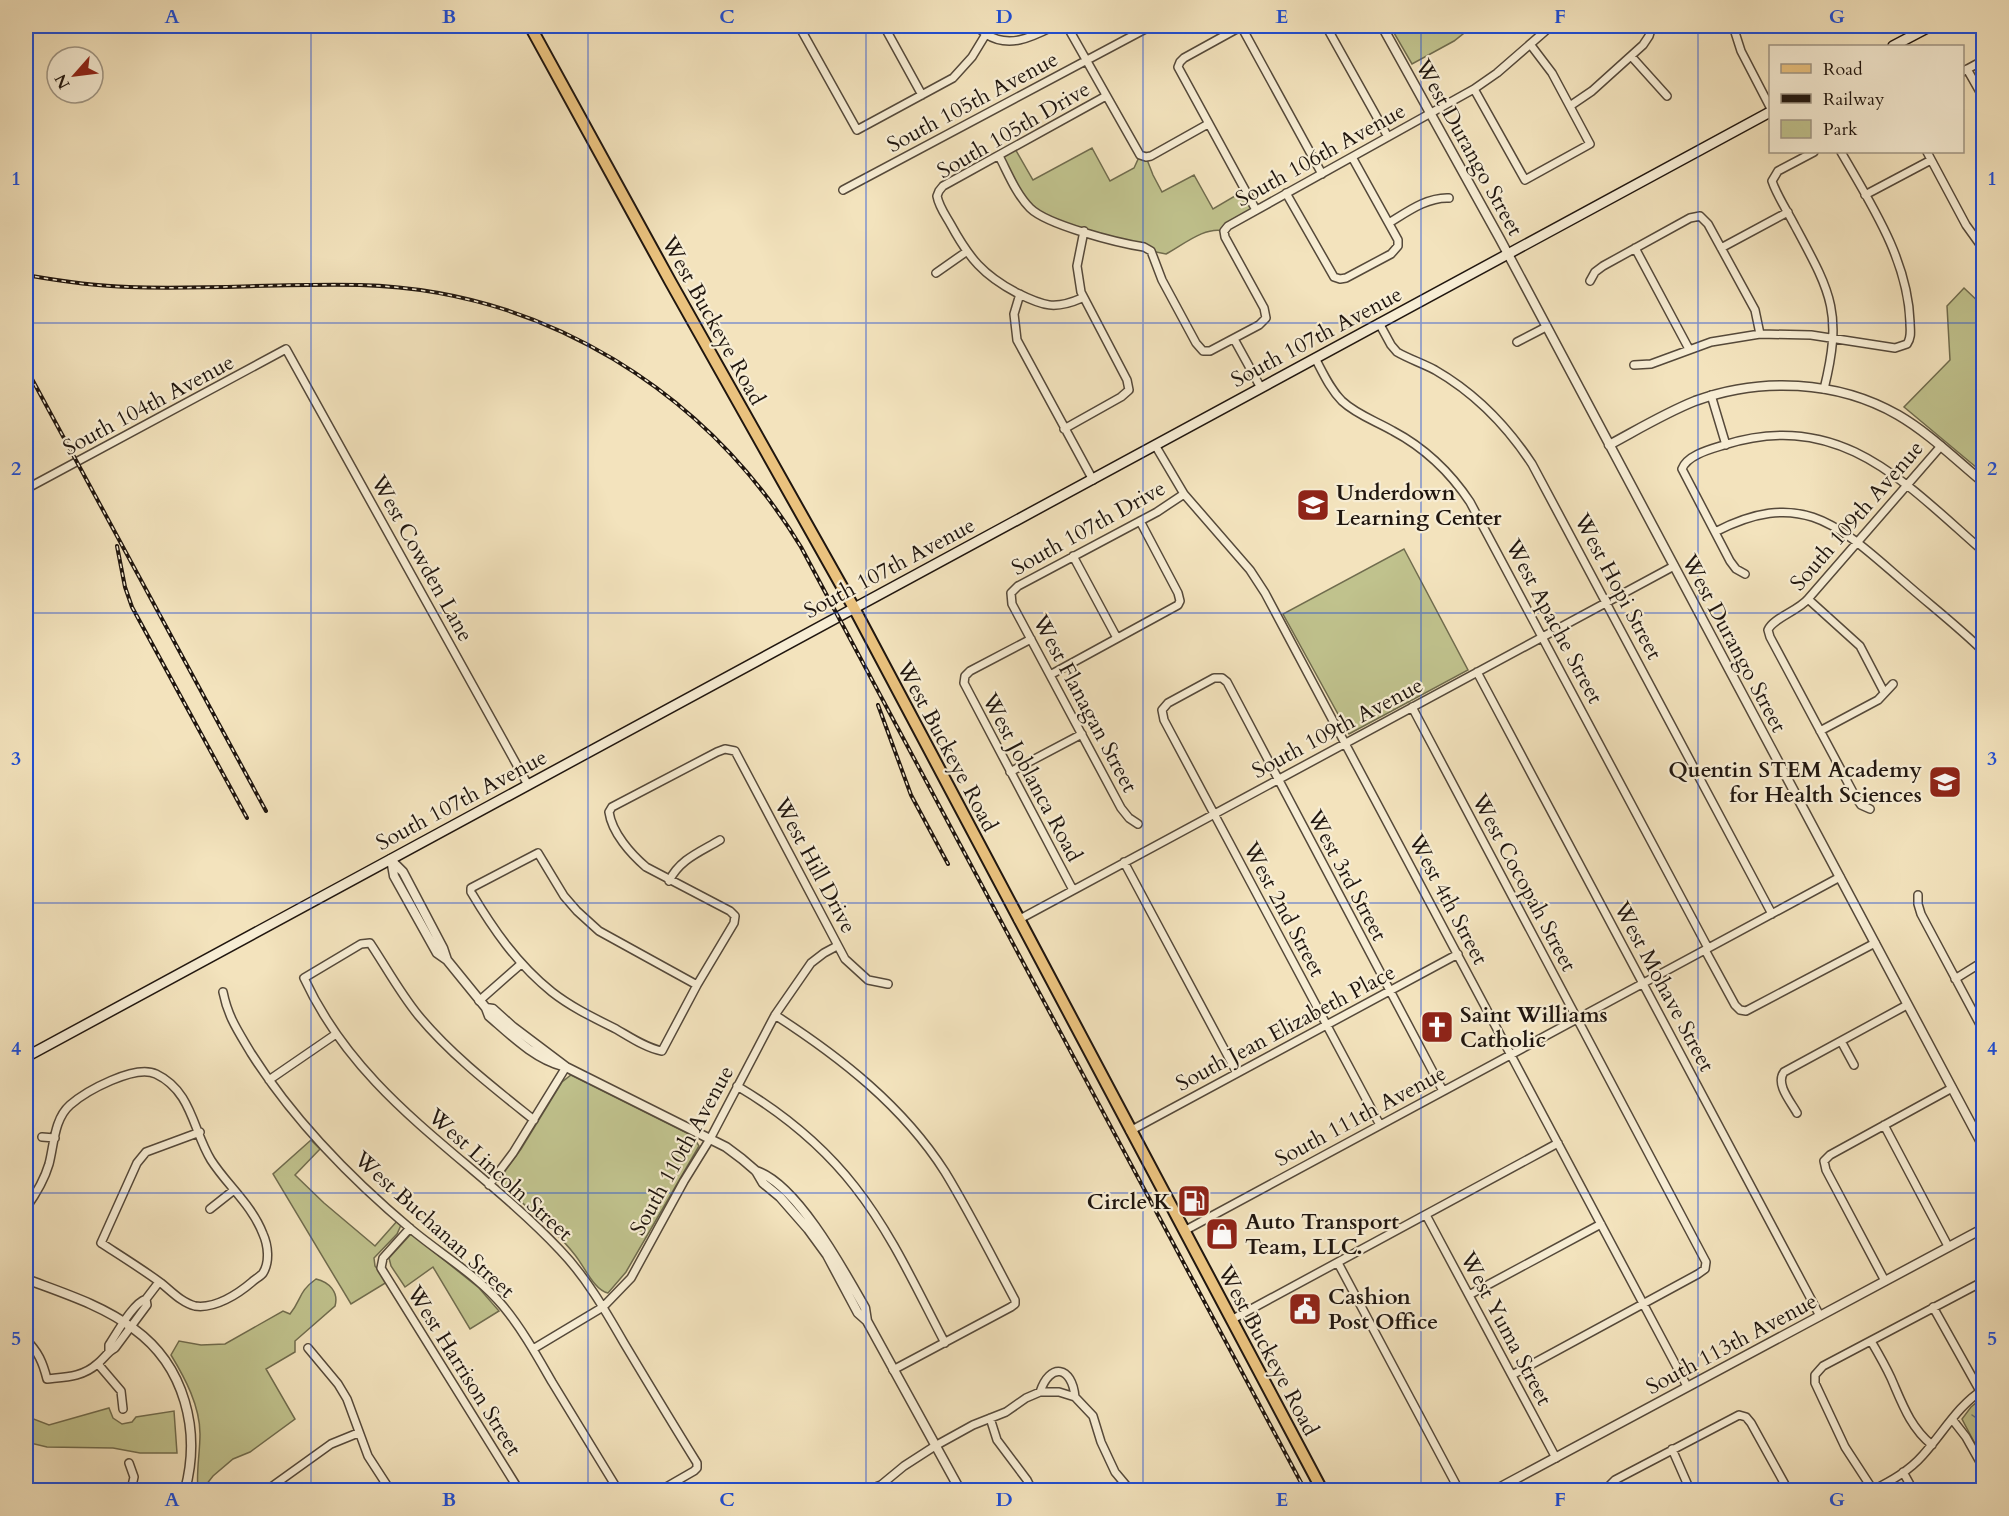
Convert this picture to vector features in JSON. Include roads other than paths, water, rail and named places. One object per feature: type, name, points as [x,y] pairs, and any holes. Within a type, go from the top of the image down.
[{"type":"main road","name":"West Buckeye Road","points":[[530,26],[854,608],[1322,1491]]},
{"type":"main road","points":[[1894,45],[1919,28],[1931,26]]},
{"type":"main road","name":"South 107th Avenue","points":[[26,1057],[1769,113]]},
{"type":"street","points":[[799,26],[857,130],[952,78],[972,57],[986,34]]},
{"type":"street","points":[[884,26],[922,95]]},
{"type":"street","points":[[976,26],[986,34],[1014,42],[1054,26]]},
{"type":"street","points":[[1067,26],[1136,151],[1143,157],[1151,156],[1208,124]]},
{"type":"street","name":"South 105th Avenue","points":[[843,190],[1151,26]]},
{"type":"street","points":[[1256,210],[1180,74],[1178,64],[1184,58],[1241,26],[1322,174]]},
{"type":"street","points":[[1326,26],[1388,137]]},
{"type":"street","name":"West Durango Street","points":[[1382,26],[1538,310],[1983,1148]]},
{"type":"street","name":"South 106th Avenue","points":[[1234,339],[1259,325],[1266,318],[1264,308],[1226,240],[1224,231],[1230,225],[1474,90],[1551,26]]},
{"type":"street","points":[[1570,106],[1592,91],[1631,56],[1646,40],[1652,26]]},
{"type":"street","points":[[1733,26],[1741,51],[1769,105]]},
{"type":"street","points":[[1474,90],[1525,180],[1590,144],[1547,65],[1530,44]]},
{"type":"street","points":[[1631,56],[1667,96]]},
{"type":"street","points":[[1983,60],[1965,70],[1983,99]]},
{"type":"street","name":"South 105th Drive","points":[[966,252],[938,203],[937,193],[943,186],[1106,96]]},
{"type":"street","points":[[1812,153],[1778,171],[1772,177],[1773,184],[1828,289],[1833,311],[1834,338],[1824,389]]},
{"type":"street","points":[[1634,365],[1650,364],[1689,349],[1722,340],[1760,334],[1797,334],[1895,348],[1905,346],[1910,339],[1905,283],[1891,244],[1842,153]]},
{"type":"street","points":[[1928,153],[1971,233],[1983,250]]},
{"type":"street","points":[[999,156],[1022,199],[1031,209],[1051,222],[1144,247],[1151,251],[1162,280],[1198,347],[1203,351],[1213,350],[1234,339],[1261,388]]},
{"type":"street","points":[[1286,193],[1330,272],[1337,279],[1346,278],[1391,254],[1398,246],[1398,240],[1352,157]]},
{"type":"street","points":[[1865,195],[1931,160]]},
{"type":"street","points":[[1389,223],[1426,202],[1437,198],[1449,198]]},
{"type":"street","points":[[1721,248],[1788,212]]},
{"type":"street","points":[[1590,281],[1598,269],[1690,218],[1700,216],[1708,224],[1755,310],[1760,334]]},
{"type":"street","points":[[1064,429],[1122,397],[1129,390],[1127,380],[1083,298],[1077,279],[1077,266],[1084,231]]},
{"type":"street","points":[[1635,248],[1689,349]]},
{"type":"street","points":[[936,273],[966,252],[986,274],[1040,304],[1064,305],[1083,298]]},
{"type":"street","points":[[1020,294],[1014,315],[1017,340],[1093,480]]},
{"type":"street","name":"West Hopi Street","points":[[1379,323],[1397,352],[1435,370],[1458,385],[1486,409],[1514,439],[1542,480],[1772,914]]},
{"type":"street","points":[[1517,342],[1546,327]]},
{"type":"street","name":"South 104th Avenue","points":[[26,489],[286,349]]},
{"type":"street","name":"West Cowden Lane","points":[[286,349],[528,785]]},
{"type":"street","name":"West Apache Street","points":[[1315,358],[1333,390],[1348,406],[1412,442],[1439,464],[1456,482],[1474,509],[1735,1005],[1743,1011],[1751,1009],[1875,943]]},
{"type":"street","points":[[1609,445],[1674,411],[1711,395],[1744,388],[1777,385],[1824,389],[1857,397],[1897,415],[1941,446],[1983,483]]},
{"type":"street","points":[[1711,395],[1726,445]]},
{"type":"street","points":[[1745,574],[1733,565],[1714,532],[1684,475],[1683,466],[1702,454],[1726,445],[1770,436],[1818,440],[1863,455],[1907,485],[1983,552]]},
{"type":"street","name":"West 4th Street","points":[[1155,445],[1184,494],[1260,585],[1688,1386]]},
{"type":"street","name":"South 109th Avenue","points":[[1820,731],[1770,637],[1769,628],[1775,621],[1797,610],[1808,600],[1941,446]]},
{"type":"street","name":"South 107th Drive","points":[[1011,593],[1018,586],[1164,508],[1184,494]]},
{"type":"street","points":[[1714,532],[1753,515],[1770,512],[1815,517],[1829,523],[1858,542],[1983,652]]},
{"type":"street","points":[[1050,675],[1175,607],[1180,601],[1140,521]]},
{"type":"street","points":[[1072,556],[1117,638]]},
{"type":"street","name":"South 109th Avenue","points":[[1018,920],[1674,566]]},
{"type":"street","name":"West Flanagan Street","points":[[1011,593],[1012,604],[1121,808],[1138,824]]},
{"type":"street","points":[[1808,600],[1860,646],[1884,692]]},
{"type":"street","name":"West Joblanca Road","points":[[1031,639],[970,671],[964,679],[966,690],[1073,890]]},
{"type":"street","name":"West Mohave Street","points":[[1477,672],[1820,1316]]},
{"type":"street","name":"West 3rd Street","points":[[1162,710],[1168,703],[1211,680],[1222,678],[1229,685],[1443,1091]]},
{"type":"street","points":[[1870,809],[1861,805],[1855,796],[1820,731],[1878,700],[1893,684]]},
{"type":"street","name":"West Cocopah Street","points":[[1412,707],[1703,1255],[1706,1266],[1698,1274],[1644,1304]]},
{"type":"street","name":"West 2nd Street","points":[[1162,710],[1164,720],[1380,1125]]},
{"type":"street","points":[[1010,772],[1082,734]]},
{"type":"street","name":"West Hill Drive","points":[[669,881],[646,867],[618,834],[609,813],[612,807],[717,752],[725,749],[735,751],[845,959],[868,980],[888,984]]},
{"type":"street","points":[[697,985],[599,931],[564,896],[538,853],[471,888],[487,918],[521,964],[554,993],[583,1012],[662,1051],[697,985],[734,923],[735,916],[730,911],[669,881],[684,860],[720,840]]},
{"type":"street","points":[[391,859],[394,876],[431,944],[483,1005],[493,1009],[513,1027],[566,1066],[726,1147],[756,1171],[763,1183],[790,1208],[814,1237],[834,1267],[858,1313],[867,1321],[960,1491]]},
{"type":"street","points":[[1124,862],[1237,1073]]},
{"type":"street","name":"South 111th Avenue","points":[[1184,1231],[1840,877]]},
{"type":"street","points":[[1918,895],[1921,914],[1983,1032]]},
{"type":"street","name":"West Lincoln Street","points":[[534,1120],[461,1060],[440,1039],[418,1015],[370,943],[361,944],[304,978],[336,1035],[364,1071],[391,1100],[532,1221],[582,1275],[697,1463],[697,1468],[661,1491]]},
{"type":"street","name":"South 110th Avenue","points":[[533,1349],[603,1307],[631,1278],[684,1181],[710,1139],[775,1015],[811,963],[837,946]]},
{"type":"street","name":"South Jean Elizabeth Place","points":[[1130,1131],[1458,954]]},
{"type":"street","points":[[1955,979],[1983,962]]},
{"type":"street","points":[[483,1005],[521,964]]},
{"type":"street","name":"West Buchanan Street","points":[[223,992],[227,1012],[268,1080],[308,1131],[339,1163],[410,1228],[477,1280],[502,1305],[533,1349],[618,1491]]},
{"type":"street","points":[[1797,1113],[1782,1085],[1781,1077],[1786,1071],[1907,1005]]},
{"type":"street","points":[[775,1015],[814,1040],[848,1066],[886,1100],[916,1135],[949,1179],[1015,1304],[893,1370]]},
{"type":"street","points":[[268,1080],[336,1035]]},
{"type":"street","points":[[1841,1041],[1854,1065]]},
{"type":"street","points":[[489,1185],[513,1154],[566,1066]]},
{"type":"street","points":[[26,1208],[42,1183],[63,1113],[85,1095],[120,1077],[138,1071],[155,1073],[174,1086],[194,1118],[200,1132],[209,1158],[248,1207],[263,1233],[268,1249],[263,1273],[244,1289],[217,1303],[195,1306],[180,1299],[101,1243],[137,1163],[146,1152],[200,1132]]},
{"type":"street","points":[[737,1086],[769,1105],[795,1127],[855,1186],[892,1245],[945,1343]]},
{"type":"street","points":[[1885,1281],[1826,1170],[1824,1161],[1830,1155],[1952,1088]]},
{"type":"street","points":[[1884,1125],[1948,1246]]},
{"type":"street","points":[[42,1137],[55,1138]]},
{"type":"street","points":[[1231,1320],[1558,1143]]},
{"type":"street","points":[[210,1209],[234,1190]]},
{"type":"street","name":"West Yuma Street","points":[[1426,1215],[1556,1458]]},
{"type":"street","points":[[1469,1295],[1601,1224]]},
{"type":"street","name":"South 113th Avenue","points":[[1495,1491],[1983,1227]]},
{"type":"street","name":"West Harrison Street","points":[[410,1228],[383,1258],[381,1268],[519,1491]]},
{"type":"street","points":[[1338,1263],[1459,1491]]},
{"type":"street","points":[[26,1279],[85,1301],[128,1324],[160,1353],[182,1390],[189,1419],[191,1452],[185,1491]]},
{"type":"street","points":[[1933,1307],[1982,1390],[1965,1404],[1917,1461],[1873,1490],[1839,1435],[1815,1383],[1815,1375],[1823,1366],[1933,1307],[1983,1281]]},
{"type":"street","points":[[26,1340],[43,1362],[47,1379],[83,1374],[98,1364],[109,1351],[109,1345],[128,1324],[140,1301],[146,1299],[159,1282]]},
{"type":"street","points":[[1512,1375],[1644,1304]]},
{"type":"street","points":[[1871,1341],[1908,1417],[1920,1434],[1932,1444]]},
{"type":"street","points":[[308,1348],[339,1384],[347,1398],[368,1456],[390,1491]]},
{"type":"street","points":[[98,1364],[121,1391],[123,1409]]},
{"type":"street","points":[[1040,1392],[1044,1380],[1051,1374],[1061,1372],[1072,1379],[1075,1397]]},
{"type":"street","points":[[868,1491],[881,1485],[904,1466],[935,1446],[1006,1412],[1026,1398],[1040,1392],[1059,1392],[1075,1397],[1093,1416],[1101,1442],[1130,1491]]},
{"type":"street","points":[[1608,1489],[1616,1480],[1672,1449],[1735,1415],[1742,1415],[1751,1423],[1788,1491]]},
{"type":"street","points":[[990,1418],[997,1440],[1027,1480],[1032,1491]]},
{"type":"street","points":[[1952,1419],[1966,1437],[1983,1469]]},
{"type":"street","points":[[267,1491],[331,1444],[358,1433]]},
{"type":"street","points":[[1672,1449],[1690,1491]]},
{"type":"street","points":[[129,1463],[134,1477],[131,1491]]},
{"type":"street","points":[[1903,1472],[1913,1491]]},
{"type":"waterway","points":[[1972,1415],[1982,1422]]},
{"type":"railway","points":[[26,275],[77,283],[129,287],[360,285],[428,291],[493,306],[555,329],[614,359],[668,397],[718,441],[762,491],[801,547],[1305,1490]]},
{"type":"railway","points":[[26,368],[266,811]]},
{"type":"railway","points":[[117,546],[125,587],[132,607],[247,818]]},
{"type":"railway","points":[[878,705],[911,795],[948,864]]},
{"type":"place","name":"Underdown Learning Center","points":[[1313,505]]},
{"type":"place","name":"Quentin STEM Academy for Health Sciences","points":[[1945,782]]},
{"type":"place","name":"Saint Williams Catholic","points":[[1437,1027]]},
{"type":"place","name":"Circle K","points":[[1194,1201]]},
{"type":"place","name":"Auto Transport Team, LLC.","points":[[1222,1234]]},
{"type":"place","name":"Cashion Post Office","points":[[1305,1309]]}]
